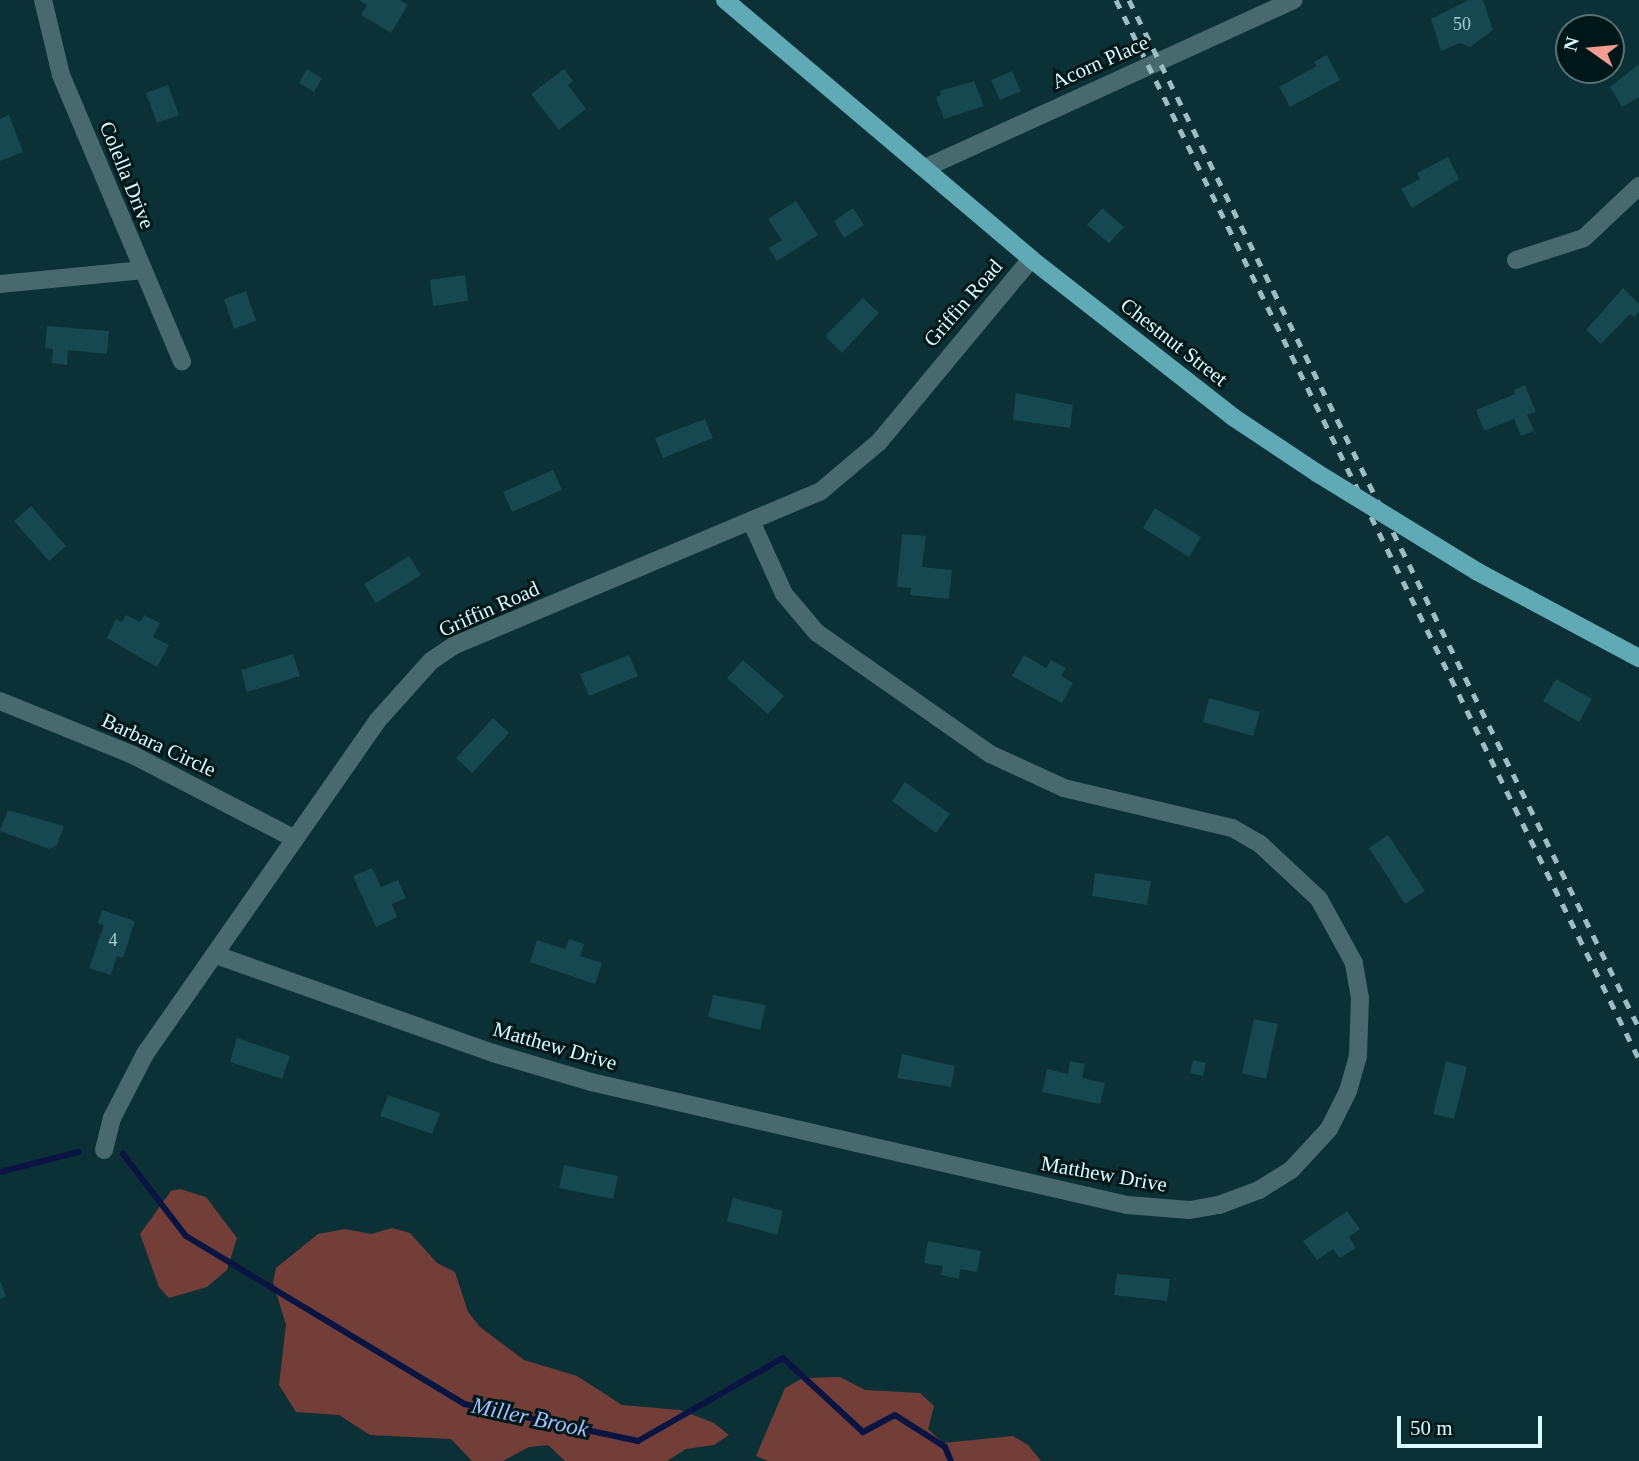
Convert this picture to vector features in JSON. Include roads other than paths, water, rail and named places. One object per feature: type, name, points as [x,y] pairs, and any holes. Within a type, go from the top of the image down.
[{"type":"main road","name":"Chestnut Street","points":[[725,0],[1031,259],[1233,416],[1317,473],[1478,572],[1639,658]]},
{"type":"street","name":"Colella Drive","points":[[43,0],[61,75],[182,362]]},
{"type":"street","name":"Acorn Place","points":[[925,168],[1294,0]]},
{"type":"street","points":[[1516,260],[1584,239],[1639,186]]},
{"type":"street","name":"Griffin Road","points":[[104,1150],[112,1118],[129,1080],[378,720],[431,661],[455,645],[752,523],[821,491],[863,459],[1031,259]]},
{"type":"street","points":[[0,285],[143,270]]},
{"type":"street","name":"Matthew Drive","points":[[216,955],[494,1053],[591,1082],[1127,1205],[1189,1210],[1219,1205],[1259,1190],[1292,1169],[1329,1129],[1348,1091],[1358,1055],[1360,998],[1354,963],[1319,899],[1260,844],[1232,828],[1064,788],[1024,772],[979,747],[817,633],[784,594],[752,523]]},
{"type":"street","name":"Barbara Circle","points":[[0,701],[143,760],[295,839]]},
{"type":"waterway","name":"Miller Brook","points":[[0,1172],[78,1152]]},
{"type":"waterway","name":"Miller Brook","points":[[123,1154],[186,1236],[464,1404],[638,1441],[783,1358],[863,1432],[895,1415],[945,1447],[951,1461]]},
{"type":"railway","points":[[1116,0],[1639,1059]]},
{"type":"railway","points":[[1129,0],[1639,1028]]}]
